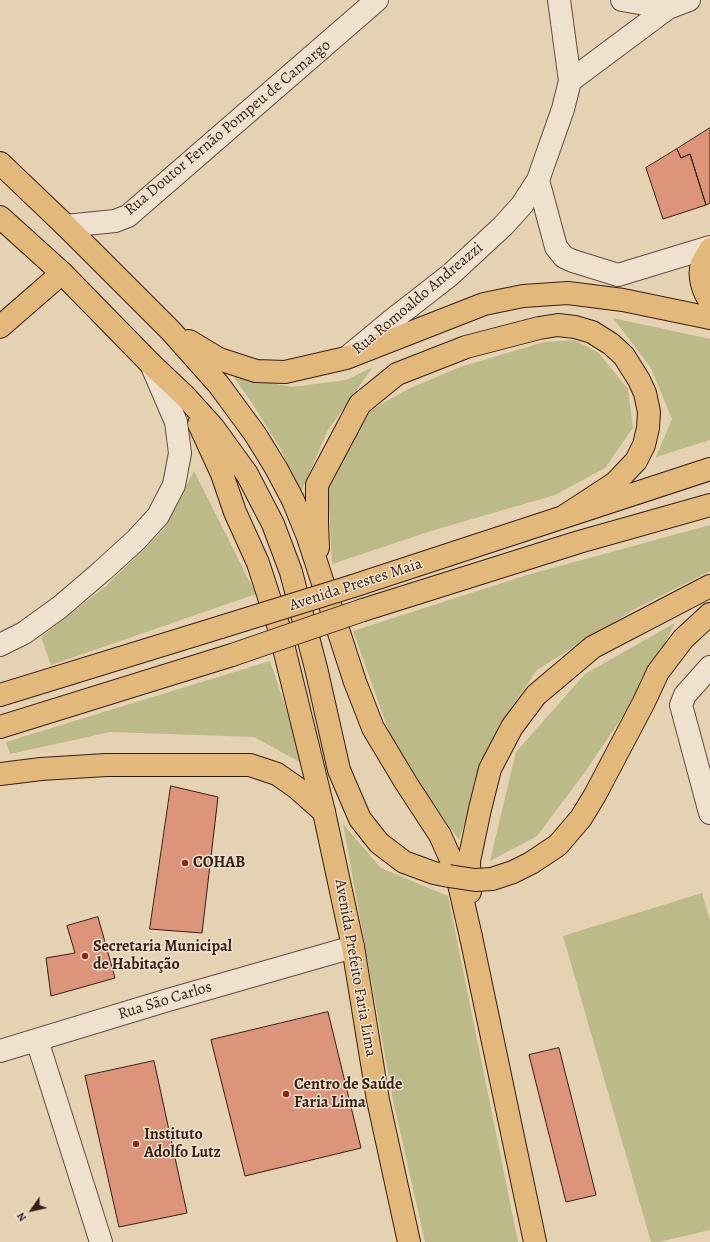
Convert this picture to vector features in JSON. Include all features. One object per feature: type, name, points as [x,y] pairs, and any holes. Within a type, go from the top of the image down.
[{"type":"main road","points":[[0,163],[66,226],[171,331],[219,384],[255,434],[276,468],[293,500],[308,537],[355,682],[373,728],[406,783],[440,835],[456,871],[534,1242]]},
{"type":"main road","points":[[0,217],[62,273],[151,364],[185,396],[214,427],[247,474],[273,524],[292,572],[339,770],[360,819],[379,843],[404,862],[434,873],[449,876],[475,880],[492,879],[513,872],[531,863],[558,845],[576,823],[595,795],[644,702],[658,672],[684,639],[710,614]]},
{"type":"main road","points":[[710,248],[702,265],[701,282],[707,298],[710,301]]},
{"type":"main road","points":[[0,327],[62,273]]},
{"type":"main road","points":[[171,331],[219,359],[256,371],[285,372],[346,358],[484,304],[523,296],[568,293],[623,300],[710,318]]},
{"type":"main road","points":[[320,573],[317,523],[317,485],[360,404],[397,374],[411,368],[466,347],[539,328],[558,325],[575,327],[592,332],[624,356],[645,393],[649,412],[648,428],[644,446],[636,461],[615,483],[563,517]]},
{"type":"main road","name":"Avenida Prefeito Faria Lima","points":[[185,396],[222,474],[235,512],[258,563],[279,628],[324,812],[353,947],[378,1100],[410,1242]]},
{"type":"main road","name":"Avenida Prestes Maia","points":[[0,695],[353,586],[710,469]]},
{"type":"main road","name":"Avenida Prestes Maia","points":[[0,727],[232,655],[362,610],[579,542],[710,505]]},
{"type":"main road","points":[[471,938],[469,860],[490,769],[512,727],[536,695],[593,647],[710,586]]},
{"type":"main road","points":[[0,681],[18,677],[44,682]]},
{"type":"main road","points":[[0,774],[42,769],[106,765],[250,765],[277,774],[297,788],[324,812]]},
{"type":"street","name":"Rua Doutor Fernão Pompeu de Camargo","points":[[66,226],[115,221],[128,216],[377,0]]},
{"type":"street","points":[[560,0],[570,81],[668,8],[689,0]]},
{"type":"street","points":[[622,0],[668,8]]},
{"type":"street","name":"Rua Romoaldo Andreazzi","points":[[346,358],[450,275],[503,226],[522,205],[538,180],[563,109],[570,81]]},
{"type":"street","points":[[538,180],[556,247],[564,257],[618,275],[710,248]]},
{"type":"street","points":[[0,645],[24,633],[60,607],[136,540],[158,516],[174,485],[180,453],[176,422],[151,364]]},
{"type":"street","points":[[709,809],[681,705],[685,695],[710,667]]},
{"type":"street","name":"Rua São Carlos","points":[[0,1052],[168,1000],[353,947]]},
{"type":"street","points":[[37,1040],[101,1242]]},
{"type":"shaded area","points":[[613,318],[710,339],[710,440],[656,457],[672,419],[651,368]]},
{"type":"shaded area","points":[[574,340],[598,352],[628,389],[633,428],[605,468],[555,495],[431,531],[332,564],[328,485],[371,410],[406,390],[460,367],[544,342]]},
{"type":"shaded area","points":[[373,367],[328,430],[301,492],[280,448],[233,376],[292,387],[346,380]]},
{"type":"shaded area","points":[[194,471],[256,594],[51,665],[41,637],[105,587],[164,529]]},
{"type":"shaded area","points":[[710,525],[710,571],[635,609],[537,670],[499,725],[459,840],[414,775],[389,732],[353,631],[527,575]]},
{"type":"shaded area","points":[[675,623],[639,692],[585,772],[537,836],[490,861],[516,752],[585,674]]},
{"type":"shaded area","points":[[270,661],[305,765],[254,737],[110,732],[10,754],[6,742]]},
{"type":"shaded area","points":[[343,824],[381,868],[448,896],[518,1242],[425,1242],[393,1100]]},
{"type":"shaded area","points":[[702,893],[710,921],[710,1230],[659,1242],[651,1242],[563,936]]},
{"type":"building","points":[[710,128],[710,203],[706,205],[690,154],[681,158],[677,149]]},
{"type":"building","points":[[677,149],[681,158],[690,154],[706,205],[663,219],[646,168]]},
{"type":"building","name":"COHAB","points":[[171,786],[218,797],[202,933],[150,929]]},
{"type":"building","name":"Secretaria Municipal de Habitação","points":[[98,917],[115,978],[51,996],[46,958],[75,953],[67,926]]},
{"type":"building","name":"Centro de Saúde Faria Lima","points":[[328,1012],[361,1148],[245,1176],[211,1040]]},
{"type":"building","points":[[559,1048],[596,1195],[566,1202],[529,1055]]},
{"type":"building","name":"Instituto Adolfo Lutz","points":[[154,1061],[187,1213],[119,1227],[85,1076]]},
{"type":"place","name":"COHAB","points":[[185,863]]},
{"type":"place","name":"Secretaria Municipal de Habitação","points":[[85,956]]},
{"type":"place","name":"Centro de Saúde Faria Lima","points":[[286,1094]]},
{"type":"place","name":"Instituto Adolfo Lutz","points":[[136,1144]]}]
